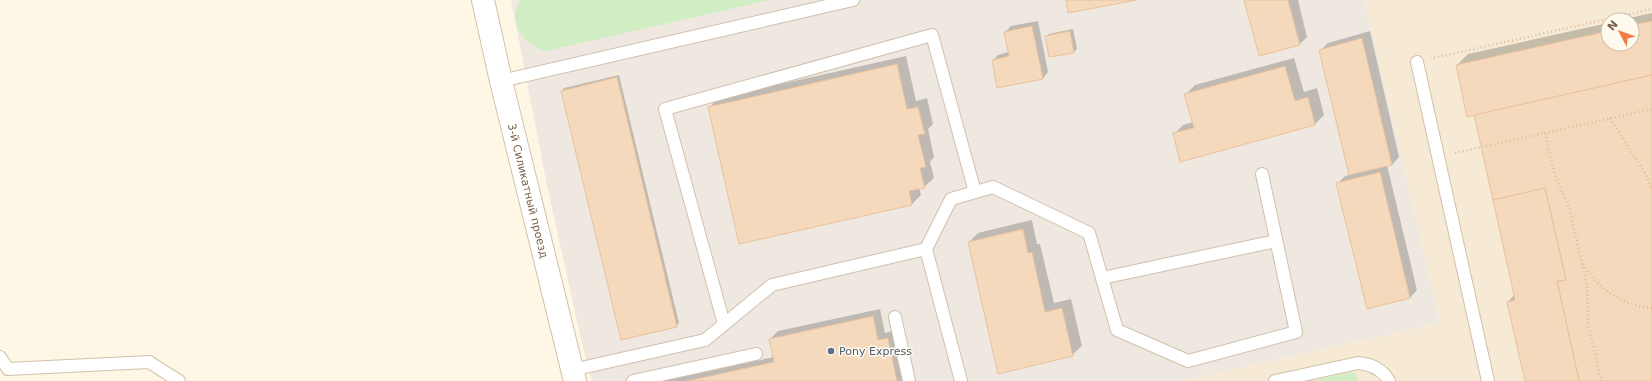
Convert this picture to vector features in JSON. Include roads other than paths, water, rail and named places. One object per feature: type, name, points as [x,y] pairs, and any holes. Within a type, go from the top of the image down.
[{"type":"street","name":"3-й Силикатный проезд","points":[[483,0],[501,81],[574,376]]},
{"type":"lane","points":[[501,81],[825,3],[853,0]]},
{"type":"lane","points":[[724,324],[665,110],[932,35],[975,192]]},
{"type":"lane","points":[[1417,62],[1488,381]]},
{"type":"lane","points":[[961,381],[926,249],[951,199],[993,187],[1089,233],[1117,330],[1188,361],[1296,332],[1262,174]]},
{"type":"lane","points":[[1102,278],[1276,241]]},
{"type":"lane","points":[[574,376],[705,340],[772,285],[926,249]]},
{"type":"lane","points":[[895,317],[909,381]]},
{"type":"lane","points":[[633,381],[756,354]]},
{"type":"lane","points":[[0,357],[8,369],[149,362],[179,381]]},
{"type":"lane","points":[[1275,381],[1358,363],[1376,367],[1386,375],[1389,381]]},
{"type":"place","name":"Pony Express","points":[[831,351]]}]
